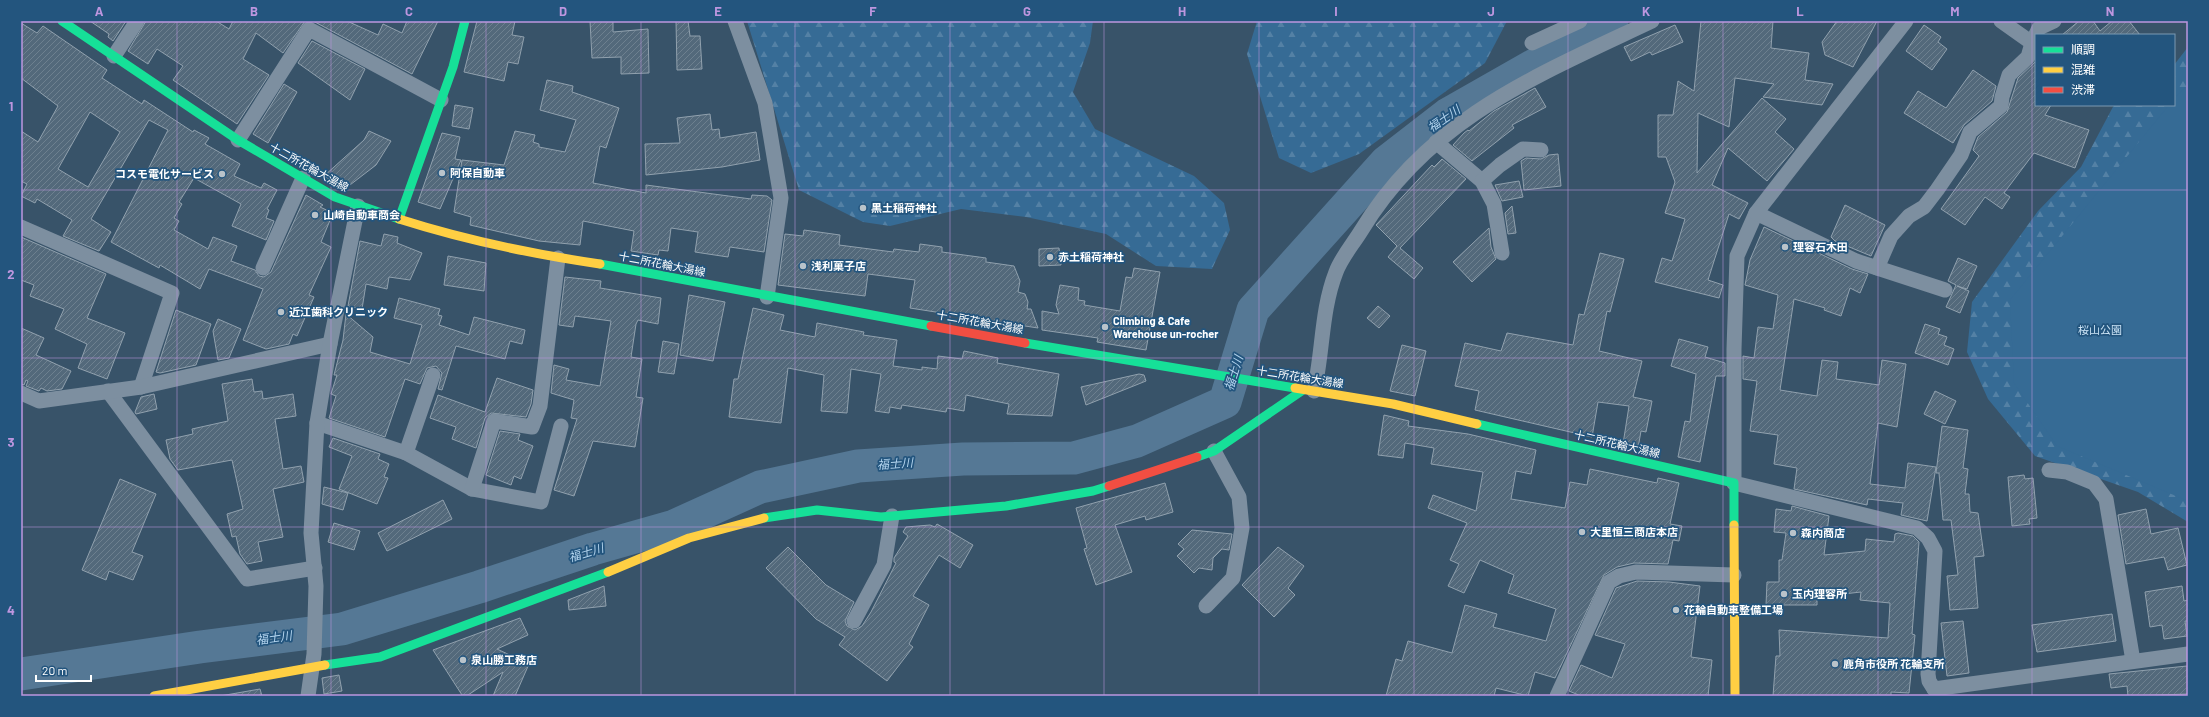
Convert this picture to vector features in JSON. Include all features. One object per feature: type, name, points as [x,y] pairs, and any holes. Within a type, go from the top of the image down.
[{"type":"main road","name":"十二所花輪大湯線","points":[[62,21],[238,140],[335,197],[358,206],[456,237],[558,258],[638,270],[767,297],[1179,369],[1393,404],[1734,483]]},
{"type":"main road","points":[[399,219],[453,66],[465,21]]},
{"type":"main road","points":[[154,696],[313,661],[380,657],[605,573],[689,538],[776,515],[816,510],[881,517],[1006,506],[1093,492],[1214,451],[1309,390]]},
{"type":"main road","points":[[1734,483],[1735,696]]},
{"type":"street","points":[[114,56],[137,21]]},
{"type":"street","points":[[735,21],[764,103],[781,198],[767,297]]},
{"type":"street","points":[[1532,43],[1580,21]]},
{"type":"street","points":[[1309,390],[1336,272],[1375,208],[1412,163],[1460,122],[1514,88],[1652,21]]},
{"type":"street","points":[[1906,21],[1756,213],[1737,256],[1734,349],[1734,483],[1917,528],[1928,538],[1935,551],[1928,674],[1934,693],[2133,661],[2188,654]]},
{"type":"street","points":[[2000,21],[2032,43]]},
{"type":"street","points":[[2036,34],[2039,28],[2054,21]]},
{"type":"street","points":[[238,140],[309,29],[441,100]]},
{"type":"street","points":[[1877,268],[1891,236],[1909,216],[1924,207],[1937,190],[1961,155],[1970,132],[2001,106],[2002,97],[2009,75],[2028,57],[2035,37]]},
{"type":"street","points":[[1436,142],[1482,181],[1494,204],[1502,253]]},
{"type":"street","points":[[1482,181],[1500,165],[1523,149],[1541,150]]},
{"type":"street","points":[[263,268],[303,178]]},
{"type":"street","points":[[308,696],[313,661],[316,586],[311,534],[317,424],[330,344],[358,206]]},
{"type":"street","points":[[1756,213],[1856,261],[1945,290]]},
{"type":"street","points":[[21,228],[172,293],[141,387]]},
{"type":"street","points":[[472,489],[494,421],[532,427],[540,406],[558,258]]},
{"type":"street","points":[[21,393],[39,401],[141,387],[330,344]]},
{"type":"street","points":[[406,453],[433,375]]},
{"type":"street","points":[[108,391],[247,579],[315,568]]},
{"type":"street","points":[[317,424],[406,453],[472,489],[540,502],[561,426]]},
{"type":"street","points":[[1206,606],[1233,578],[1242,528],[1239,497],[1214,451]]},
{"type":"street","points":[[2049,470],[2067,472],[2094,483],[2106,499],[2133,661]]},
{"type":"street","points":[[854,621],[884,565],[892,516]]},
{"type":"street","points":[[1557,696],[1609,582],[1619,576],[1636,572],[1734,575]]},
{"type":"green space","points":[[747,21],[1093,21],[1090,43],[1073,92],[1095,129],[1194,176],[1224,203],[1230,230],[1212,269],[1156,266],[1106,234],[1026,217],[961,209],[890,226],[863,222],[799,190]]},
{"type":"green space","points":[[1257,21],[1507,21],[1485,63],[1359,154],[1311,173],[1279,158],[1247,54]]},
{"type":"green space","name":"桜山公園","points":[[2188,47],[2188,522],[2138,492],[2035,456],[1988,399],[1967,352],[1972,302],[2038,211],[2081,167],[2113,106],[2175,106],[2175,64]]},
{"type":"green space","name":"桜山公園","points":[[2188,85],[2188,501],[2057,446],[2014,383],[2010,300],[2168,106],[2175,106],[2175,97]]},
{"type":"building","points":[[90,21],[126,21],[113,41],[108,37],[109,34]]},
{"type":"building","points":[[146,21],[216,21],[229,29],[233,21],[305,21],[283,53],[256,33],[243,59],[269,75],[237,124],[173,80],[183,66],[157,49],[148,64],[128,51]]},
{"type":"building","points":[[313,21],[347,21],[378,35],[383,24],[402,33],[407,21],[438,21],[412,74]]},
{"type":"building","points":[[477,21],[515,21],[512,35],[524,37],[518,64],[508,62],[504,81],[464,72]]},
{"type":"building","points":[[590,21],[613,21],[613,32],[648,29],[649,73],[621,74],[621,57],[592,58]]},
{"type":"building","points":[[676,21],[688,21],[690,36],[700,36],[702,69],[677,70]]},
{"type":"building","points":[[1701,21],[1773,21],[1771,48],[1809,53],[1805,80],[1833,84],[1822,105],[1763,97],[1774,84],[1735,78],[1729,127],[1698,113],[1697,173],[1762,98],[1786,119],[1775,132],[1794,149],[1767,181],[1728,148],[1712,185],[1748,203],[1739,219],[1729,214],[1708,280],[1723,285],[1719,298],[1655,282],[1662,258],[1672,261],[1685,219],[1665,213],[1675,182],[1666,157],[1658,157],[1658,115],[1673,115],[1678,81],[1694,91]]},
{"type":"building","points":[[1837,21],[1877,21],[1853,67],[1825,55],[1822,42]]},
{"type":"building","points":[[2079,21],[2093,21],[2100,31],[2112,21],[2129,21],[2139,34],[2063,34]]},
{"type":"building","points":[[21,23],[37,33],[43,26],[107,70],[102,78],[142,104],[144,100],[193,132],[194,130],[209,138],[205,144],[240,164],[234,176],[261,188],[264,183],[277,190],[267,209],[269,210],[266,218],[274,221],[266,240],[232,226],[241,204],[194,178],[179,202],[182,204],[174,218],[179,221],[174,230],[208,249],[213,237],[237,246],[231,261],[255,270],[259,276],[264,277],[271,272],[306,195],[323,205],[320,207],[333,213],[321,242],[331,247],[309,295],[314,297],[297,336],[293,334],[289,344],[266,349],[243,340],[263,289],[209,269],[200,289],[160,265],[159,268],[111,242],[168,130],[149,120],[91,219],[111,232],[99,251],[63,236],[72,220],[37,199],[35,203],[21,196],[27,184],[21,181],[21,131],[38,142],[58,106],[21,78]],"holes":[[[90,112],[120,132],[88,187],[58,169]]]},
{"type":"building","points":[[1675,25],[1683,42],[1652,55],[1650,52],[1631,61],[1624,47]]},
{"type":"building","points":[[1924,25],[1941,37],[1938,42],[1947,49],[1932,70],[1906,51]]},
{"type":"building","points":[[312,41],[365,69],[350,100],[298,63]]},
{"type":"building","points":[[2035,62],[2035,106],[2050,106],[2045,115],[2089,130],[2075,168],[2034,153],[2004,193],[2010,197],[2002,209],[1985,197],[1965,225],[1941,209],[1979,156],[1973,150],[1978,137],[2007,112],[2018,78]]},
{"type":"building","points":[[1973,70],[1996,86],[1992,101],[1964,125],[1953,143],[1904,113],[1918,91],[1946,108]]},
{"type":"building","points":[[547,80],[573,86],[572,92],[619,108],[606,148],[600,146],[593,183],[646,193],[646,185],[751,199],[752,195],[767,196],[772,200],[764,252],[730,247],[728,257],[695,252],[698,232],[671,228],[668,251],[659,250],[658,255],[631,251],[634,231],[583,221],[580,245],[539,241],[470,225],[471,217],[454,212],[462,160],[504,165],[515,131],[535,135],[533,142],[539,144],[539,147],[565,152],[576,120],[540,110]]},
{"type":"building","points":[[284,84],[297,92],[268,143],[253,134]]},
{"type":"building","points":[[1535,88],[1546,107],[1512,125],[1514,128],[1472,161],[1453,145],[1464,133],[1468,130],[1469,131],[1494,111]]},
{"type":"building","points":[[455,105],[473,108],[469,129],[452,126]]},
{"type":"building","points":[[710,114],[712,130],[719,129],[720,138],[756,132],[760,160],[722,167],[646,175],[645,144],[680,143],[677,118]]},
{"type":"building","points":[[369,131],[391,141],[376,165],[346,188],[324,176],[364,140]]},
{"type":"building","points":[[442,133],[460,137],[455,159],[461,160],[440,209],[418,202]]},
{"type":"building","points":[[1558,154],[1561,186],[1524,190],[1521,161],[1526,158],[1541,159],[1549,155]]},
{"type":"building","points":[[1442,159],[1466,179],[1400,248],[1423,268],[1414,279],[1388,257],[1397,246],[1376,225],[1432,165],[1434,167]]},
{"type":"building","points":[[1519,181],[1523,197],[1502,201],[1495,185]]},
{"type":"building","points":[[1845,205],[1885,225],[1871,256],[1835,241],[1831,237]]},
{"type":"building","points":[[1512,206],[1516,233],[1508,234],[1505,213]]},
{"type":"building","points":[[1764,227],[1852,269],[1868,274],[1860,293],[1850,288],[1841,316],[1824,310],[1825,308],[1794,299],[1780,390],[1817,396],[1822,360],[1838,362],[1836,379],[1879,385],[1882,360],[1906,364],[1897,427],[1878,423],[1870,484],[1905,488],[1908,463],[1936,467],[1927,521],[1901,515],[1903,503],[1868,499],[1867,505],[1794,489],[1797,468],[1774,464],[1778,435],[1750,431],[1757,381],[1743,379],[1743,356],[1754,358],[1758,327],[1773,329],[1778,295],[1745,285],[1750,260]]},
{"type":"building","points":[[1489,228],[1491,247],[1496,259],[1472,282],[1453,262]]},
{"type":"building","points":[[804,230],[840,235],[839,245],[893,252],[894,249],[919,252],[920,244],[942,247],[942,252],[986,258],[986,262],[1014,266],[1020,281],[1018,292],[1025,294],[1028,302],[1027,309],[1031,309],[1038,328],[910,308],[915,280],[868,274],[865,296],[778,285],[785,234],[803,236]]},
{"type":"building","points":[[384,234],[398,237],[397,243],[422,253],[410,280],[389,277],[387,289],[366,284],[362,309],[348,306],[360,241],[381,246]]},
{"type":"building","points":[[21,237],[106,274],[87,318],[125,333],[107,379],[78,368],[87,344],[55,329],[64,309],[30,296],[34,285],[21,280]]},
{"type":"building","name":"赤土稲荷神社","points":[[1059,248],[1061,265],[1039,266],[1039,249]]},
{"type":"building","points":[[1600,253],[1624,259],[1610,312],[1607,311],[1599,351],[1642,361],[1633,397],[1652,401],[1646,432],[1641,431],[1638,448],[1623,444],[1629,406],[1598,402],[1592,437],[1475,410],[1479,391],[1455,386],[1465,343],[1501,351],[1507,333],[1573,345],[1579,314],[1584,315]]},
{"type":"building","points":[[448,256],[486,263],[484,291],[444,285]]},
{"type":"building","points":[[1958,258],[1977,266],[1967,289],[1957,286],[1969,291],[1960,313],[1946,307],[1956,285],[1948,281]]},
{"type":"building","points":[[1134,268],[1160,272],[1146,350],[1097,342],[1098,338],[1042,330],[1042,311],[1059,314],[1056,305],[1060,285],[1079,288],[1078,300],[1085,301],[1084,305],[1120,311],[1126,277],[1132,278]]},
{"type":"building","points":[[565,277],[601,281],[600,288],[661,298],[658,324],[638,320],[636,324],[631,357],[642,359],[636,397],[643,398],[635,447],[593,441],[574,496],[554,490],[577,419],[571,418],[574,400],[551,393],[554,365],[569,369],[566,380],[600,386],[611,321],[575,316],[573,327],[559,325]]},
{"type":"building","points":[[689,295],[725,302],[713,361],[680,355]]},
{"type":"building","points":[[399,298],[440,309],[438,315],[442,316],[439,325],[469,335],[474,317],[525,330],[522,344],[510,341],[505,359],[456,346],[442,390],[438,389],[442,373],[436,366],[427,368],[420,384],[405,379],[385,437],[329,418],[336,396],[331,394],[337,375],[334,375],[343,340],[346,314],[373,337],[370,352],[410,364],[422,325],[394,318]]},
{"type":"building","points":[[1378,306],[1390,316],[1379,328],[1367,318]]},
{"type":"building","points":[[753,308],[784,315],[780,330],[815,337],[817,323],[864,332],[863,335],[897,340],[893,366],[922,370],[922,367],[937,369],[938,356],[962,359],[964,351],[998,358],[997,363],[1059,374],[1052,416],[1007,414],[1009,404],[966,395],[964,411],[947,408],[946,412],[902,405],[901,409],[890,407],[889,413],[875,411],[881,374],[851,369],[847,413],[821,411],[824,375],[788,368],[781,423],[729,417],[734,379],[738,379]]},
{"type":"building","points":[[176,310],[211,324],[196,365],[160,373],[156,372]]},
{"type":"building","points":[[218,319],[241,329],[229,358],[218,360],[213,331]]},
{"type":"building","points":[[1925,324],[1940,329],[1938,334],[1947,337],[1944,345],[1954,349],[1948,365],[1915,353]]},
{"type":"building","points":[[21,328],[44,338],[36,355],[71,371],[62,389],[47,391],[41,388],[39,391],[26,386],[28,381],[26,380],[24,385],[21,384]]},
{"type":"building","points":[[1679,339],[1708,347],[1705,357],[1725,363],[1725,376],[1716,376],[1700,462],[1678,457],[1685,421],[1690,422],[1696,374],[1671,366]]},
{"type":"building","points":[[663,341],[679,344],[674,374],[658,372]]},
{"type":"building","points":[[1402,345],[1426,351],[1415,396],[1390,391]]},
{"type":"building","points":[[1139,374],[1144,375],[1146,381],[1086,405],[1081,387]]},
{"type":"building","points":[[497,378],[533,390],[531,404],[526,417],[491,413],[485,418],[476,448],[452,439],[456,427],[430,418],[438,395],[485,412]]},
{"type":"building","points":[[252,379],[254,392],[262,391],[263,399],[293,394],[296,416],[275,419],[283,469],[301,466],[304,482],[273,489],[283,537],[258,542],[262,561],[247,564],[240,554],[236,536],[232,537],[227,514],[243,509],[232,460],[178,470],[170,459],[166,440],[193,434],[192,429],[228,421],[222,384]]},
{"type":"building","points":[[1935,391],[1956,401],[1945,424],[1924,414]]},
{"type":"building","points":[[154,394],[157,409],[136,414],[135,412],[141,397]]},
{"type":"building","points":[[1384,415],[1409,421],[1408,426],[1468,434],[1536,450],[1531,474],[1516,471],[1511,499],[1565,508],[1570,482],[1587,485],[1590,469],[1657,483],[1658,478],[1679,483],[1670,524],[1682,526],[1679,541],[1673,540],[1668,564],[1634,563],[1617,567],[1604,575],[1555,678],[1535,672],[1528,696],[1496,688],[1494,696],[1386,696],[1396,659],[1402,661],[1408,641],[1452,653],[1465,605],[1497,614],[1493,627],[1546,641],[1556,609],[1508,593],[1514,575],[1480,560],[1464,593],[1448,586],[1459,564],[1450,560],[1467,523],[1428,508],[1433,495],[1476,511],[1483,472],[1431,464],[1434,448],[1405,443],[1403,458],[1378,455]]},
{"type":"building","points":[[1942,426],[1968,430],[1963,468],[1968,469],[1965,494],[1969,494],[1970,512],[1978,513],[1984,556],[1974,557],[1978,608],[1950,610],[1947,576],[1958,575],[1951,520],[1943,520],[1939,473],[1936,473]]},
{"type":"building","points":[[500,431],[520,434],[518,440],[533,446],[521,479],[514,476],[511,485],[486,475]]},
{"type":"building","points":[[333,438],[380,454],[378,459],[389,464],[384,477],[388,478],[377,504],[339,489],[352,456],[329,447]]},
{"type":"building","points":[[2024,475],[2025,479],[2033,478],[2037,518],[2029,519],[2030,524],[2012,526],[2008,477]]},
{"type":"building","points":[[120,479],[156,494],[132,552],[143,556],[133,580],[109,571],[106,580],[82,570]]},
{"type":"building","points":[[1165,483],[1173,512],[1146,520],[1145,516],[1115,525],[1132,572],[1096,585],[1084,549],[1087,548],[1076,508]]},
{"type":"building","points":[[324,487],[348,493],[343,510],[322,504]]},
{"type":"building","points":[[443,500],[452,519],[387,551],[378,533]]},
{"type":"building","points":[[1792,506],[1829,516],[1824,555],[1865,551],[1866,539],[1894,542],[1895,534],[1898,533],[1913,536],[1919,542],[1912,634],[1915,635],[1909,693],[1891,692],[1891,696],[1773,696],[1776,656],[1780,656],[1779,630],[1888,638],[1890,603],[1860,600],[1861,592],[1817,597],[1817,605],[1766,605],[1767,582],[1779,582],[1779,560],[1782,560],[1786,533],[1774,532],[1776,509],[1791,511]]},
{"type":"building","points":[[2146,509],[2151,534],[2178,528],[2187,565],[2168,570],[2164,557],[2126,564],[2118,515]]},
{"type":"building","points":[[334,523],[360,531],[354,550],[328,542]]},
{"type":"building","points":[[937,524],[973,545],[960,568],[939,555],[913,596],[929,605],[909,644],[913,647],[887,681],[839,645],[845,637],[816,619],[766,568],[788,547],[826,585],[854,602],[845,621],[847,626],[855,630],[862,626],[871,612],[896,563],[894,562],[894,558],[908,536],[903,532],[906,527],[930,525],[935,527]]},
{"type":"building","points":[[1192,530],[1232,534],[1229,550],[1222,549],[1213,558],[1212,570],[1199,568],[1194,573],[1177,556],[1184,549],[1178,544]]},
{"type":"building","points":[[1278,547],[1304,566],[1288,588],[1295,595],[1274,617],[1242,585]]},
{"type":"building","points":[[1637,581],[1669,582],[1700,586],[1691,657],[1712,660],[1708,696],[1581,696],[1569,691],[1581,665],[1612,678],[1625,644],[1595,635],[1616,588]]},
{"type":"building","points":[[604,586],[606,606],[569,610],[568,600]]},
{"type":"building","points":[[2182,586],[2184,601],[2188,600],[2188,621],[2185,621],[2187,636],[2164,639],[2162,625],[2150,627],[2145,592]]},
{"type":"building","points":[[2112,614],[2116,641],[2037,652],[2032,625]]},
{"type":"building","points":[[520,618],[528,635],[497,649],[529,664],[515,696],[493,696],[503,672],[468,695],[462,695],[433,650]]},
{"type":"building","points":[[1963,621],[1969,673],[1947,676],[1941,623]]},
{"type":"building","points":[[2187,666],[2188,694],[2128,696],[2127,686],[2111,688],[2109,674]]},
{"type":"building","points":[[339,675],[342,691],[324,694],[322,678]]},
{"type":"building","points":[[260,689],[262,696],[220,696]]},
{"type":"waterway","name":"福士川","points":[[21,674],[200,647],[342,629],[479,587],[593,549],[674,526],[760,487],[858,466],[963,459],[1074,458],[1137,441],[1225,402],[1253,310],[1386,162],[1448,114],[1612,21]]},
{"type":"traffic: fast","points":[[62,21],[238,140],[335,197],[399,219]]},
{"type":"traffic: fast","points":[[399,219],[453,67],[465,21]]},
{"type":"traffic: fast","points":[[600,264],[931,326]]},
{"type":"traffic: fast","points":[[1025,343],[1295,388]]},
{"type":"traffic: fast","points":[[1197,457],[1214,451],[1303,390]]},
{"type":"traffic: fast","points":[[1477,424],[1734,483],[1734,525]]},
{"type":"traffic: fast","points":[[764,518],[817,510],[881,517],[1006,506],[1093,491],[1109,486]]},
{"type":"traffic: fast","points":[[325,665],[380,657],[608,572]]},
{"type":"traffic: slow","points":[[399,219],[424,227],[499,246],[600,264]]},
{"type":"traffic: slow","points":[[1295,388],[1393,404],[1477,424]]},
{"type":"traffic: slow","points":[[608,572],[689,538],[764,518]]},
{"type":"traffic: slow","points":[[1734,525],[1735,696]]},
{"type":"traffic: slow","points":[[154,696],[325,665]]},
{"type":"traffic: jam","points":[[931,326],[1025,343]]},
{"type":"traffic: jam","points":[[1109,486],[1197,457]]},
{"type":"place","name":"阿保自動車","points":[[442,173]]},
{"type":"place","name":"コスモ電化サービス","points":[[222,174]]},
{"type":"place","name":"黒土稲荷神社","points":[[863,208]]},
{"type":"place","name":"山崎自動車商会","points":[[315,215]]},
{"type":"place","name":"理容石木田","points":[[1785,247]]},
{"type":"place","name":"赤土稲荷神社","points":[[1050,257]]},
{"type":"place","name":"浅利菓子店","points":[[803,266]]},
{"type":"place","name":"近江歯科クリニック","points":[[281,312]]},
{"type":"place","name":"Climbing & Cafe Warehouse un-rocher","points":[[1105,327]]},
{"type":"place","name":"大里恒三商店本店","points":[[1582,532]]},
{"type":"place","name":"森内商店","points":[[1793,533]]},
{"type":"place","name":"玉内理容所","points":[[1784,594]]},
{"type":"place","name":"花輪自動車整備工場","points":[[1676,610]]},
{"type":"place","name":"泉山勝工務店","points":[[463,660]]},
{"type":"place","name":"鹿角市役所 花輪支所","points":[[1835,664]]}]
